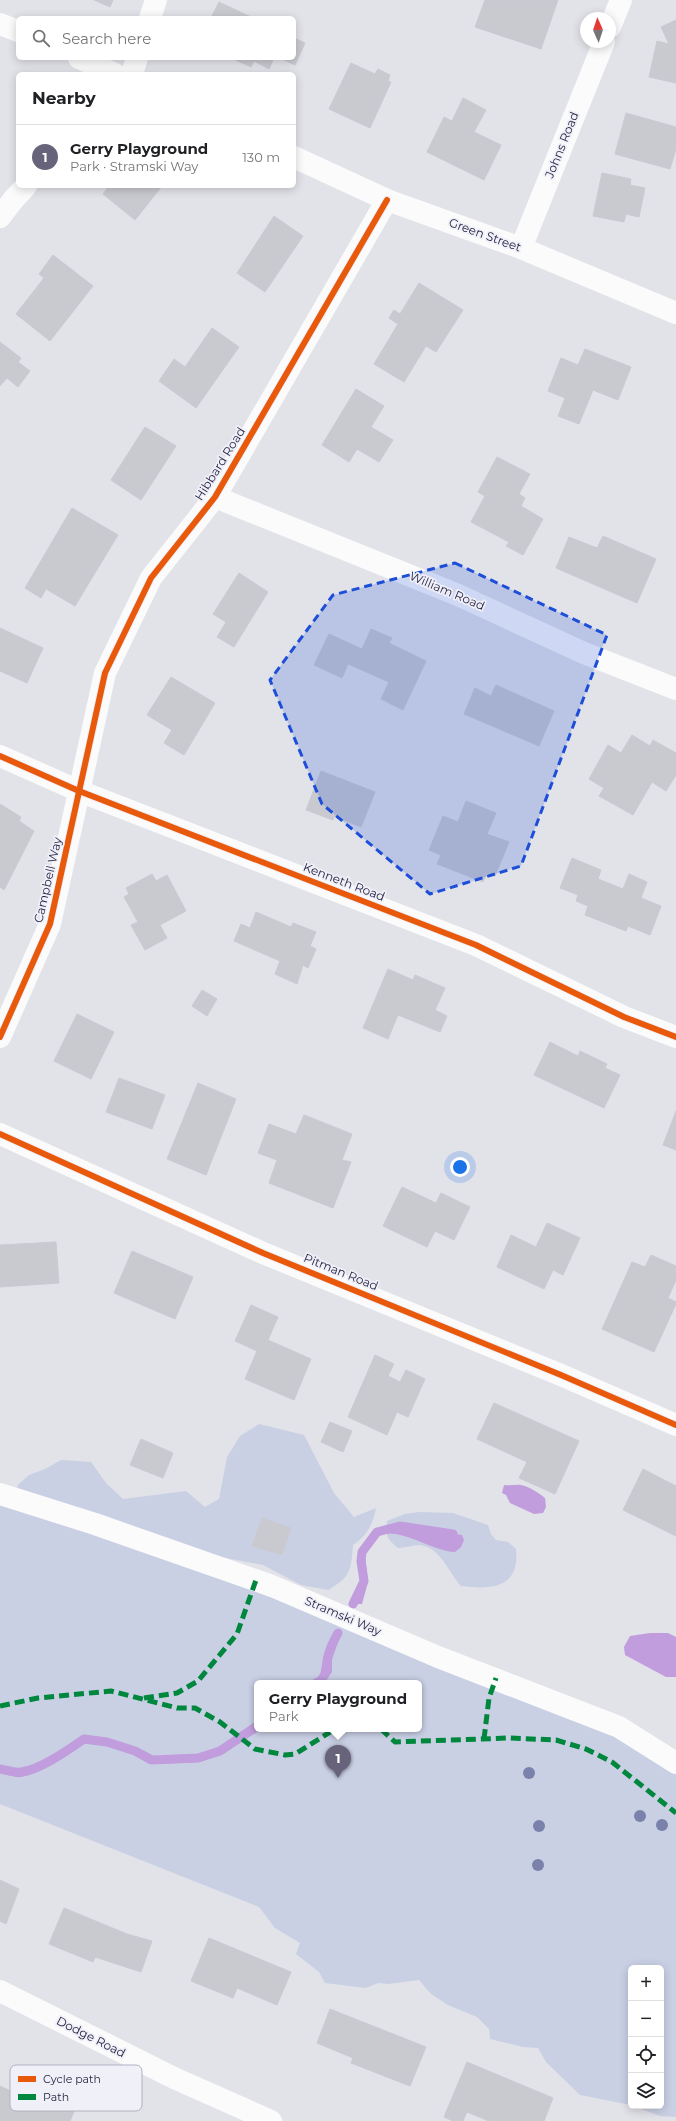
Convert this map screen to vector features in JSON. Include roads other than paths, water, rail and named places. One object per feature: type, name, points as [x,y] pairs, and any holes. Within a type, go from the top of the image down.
[{"type":"street","points":[[151,16],[156,0]]},
{"type":"street","points":[[616,12],[621,0]]},
{"type":"street","points":[[0,24],[16,30]]},
{"type":"street","name":"Johns Road","points":[[521,248],[602,48]]},
{"type":"street","points":[[84,60],[110,72]]},
{"type":"street","points":[[133,72],[136,60]]},
{"type":"street","name":"Green Street","points":[[296,158],[386,200],[521,248],[676,313]]},
{"type":"street","points":[[0,218],[24,188]]},
{"type":"street","name":"Hibbard Road","points":[[79,791],[105,673],[151,578],[215,497],[386,200]]},
{"type":"street","name":"William Road","points":[[215,497],[458,595],[584,653],[676,689]]},
{"type":"street","name":"Kenneth Road","points":[[0,756],[79,791],[476,945],[624,1017],[676,1037]]},
{"type":"street","name":"Campbell Way","points":[[0,1038],[50,924],[79,791]]},
{"type":"street","name":"Pitman Road","points":[[0,1134],[263,1253],[561,1375],[676,1425]]},
{"type":"street","name":"Stramski Way","points":[[0,1494],[95,1524],[272,1586],[438,1657],[619,1727],[676,1763]]},
{"type":"street","name":"Dodge Road","points":[[0,1991],[174,2078],[271,2121]]},
{"type":"waterway","points":[[353,1604],[364,1581],[361,1561],[362,1552],[377,1532],[400,1526],[453,1534]]},
{"type":"waterway","points":[[321,1680],[325,1672],[332,1644],[338,1633]]},
{"type":"waterway","points":[[0,1769],[21,1772],[37,1768],[54,1759],[84,1739],[107,1742],[135,1751],[152,1760],[198,1758],[220,1751],[254,1728]]},
{"type":"place","name":"Gerry Playground","points":[[338,1778]]}]
